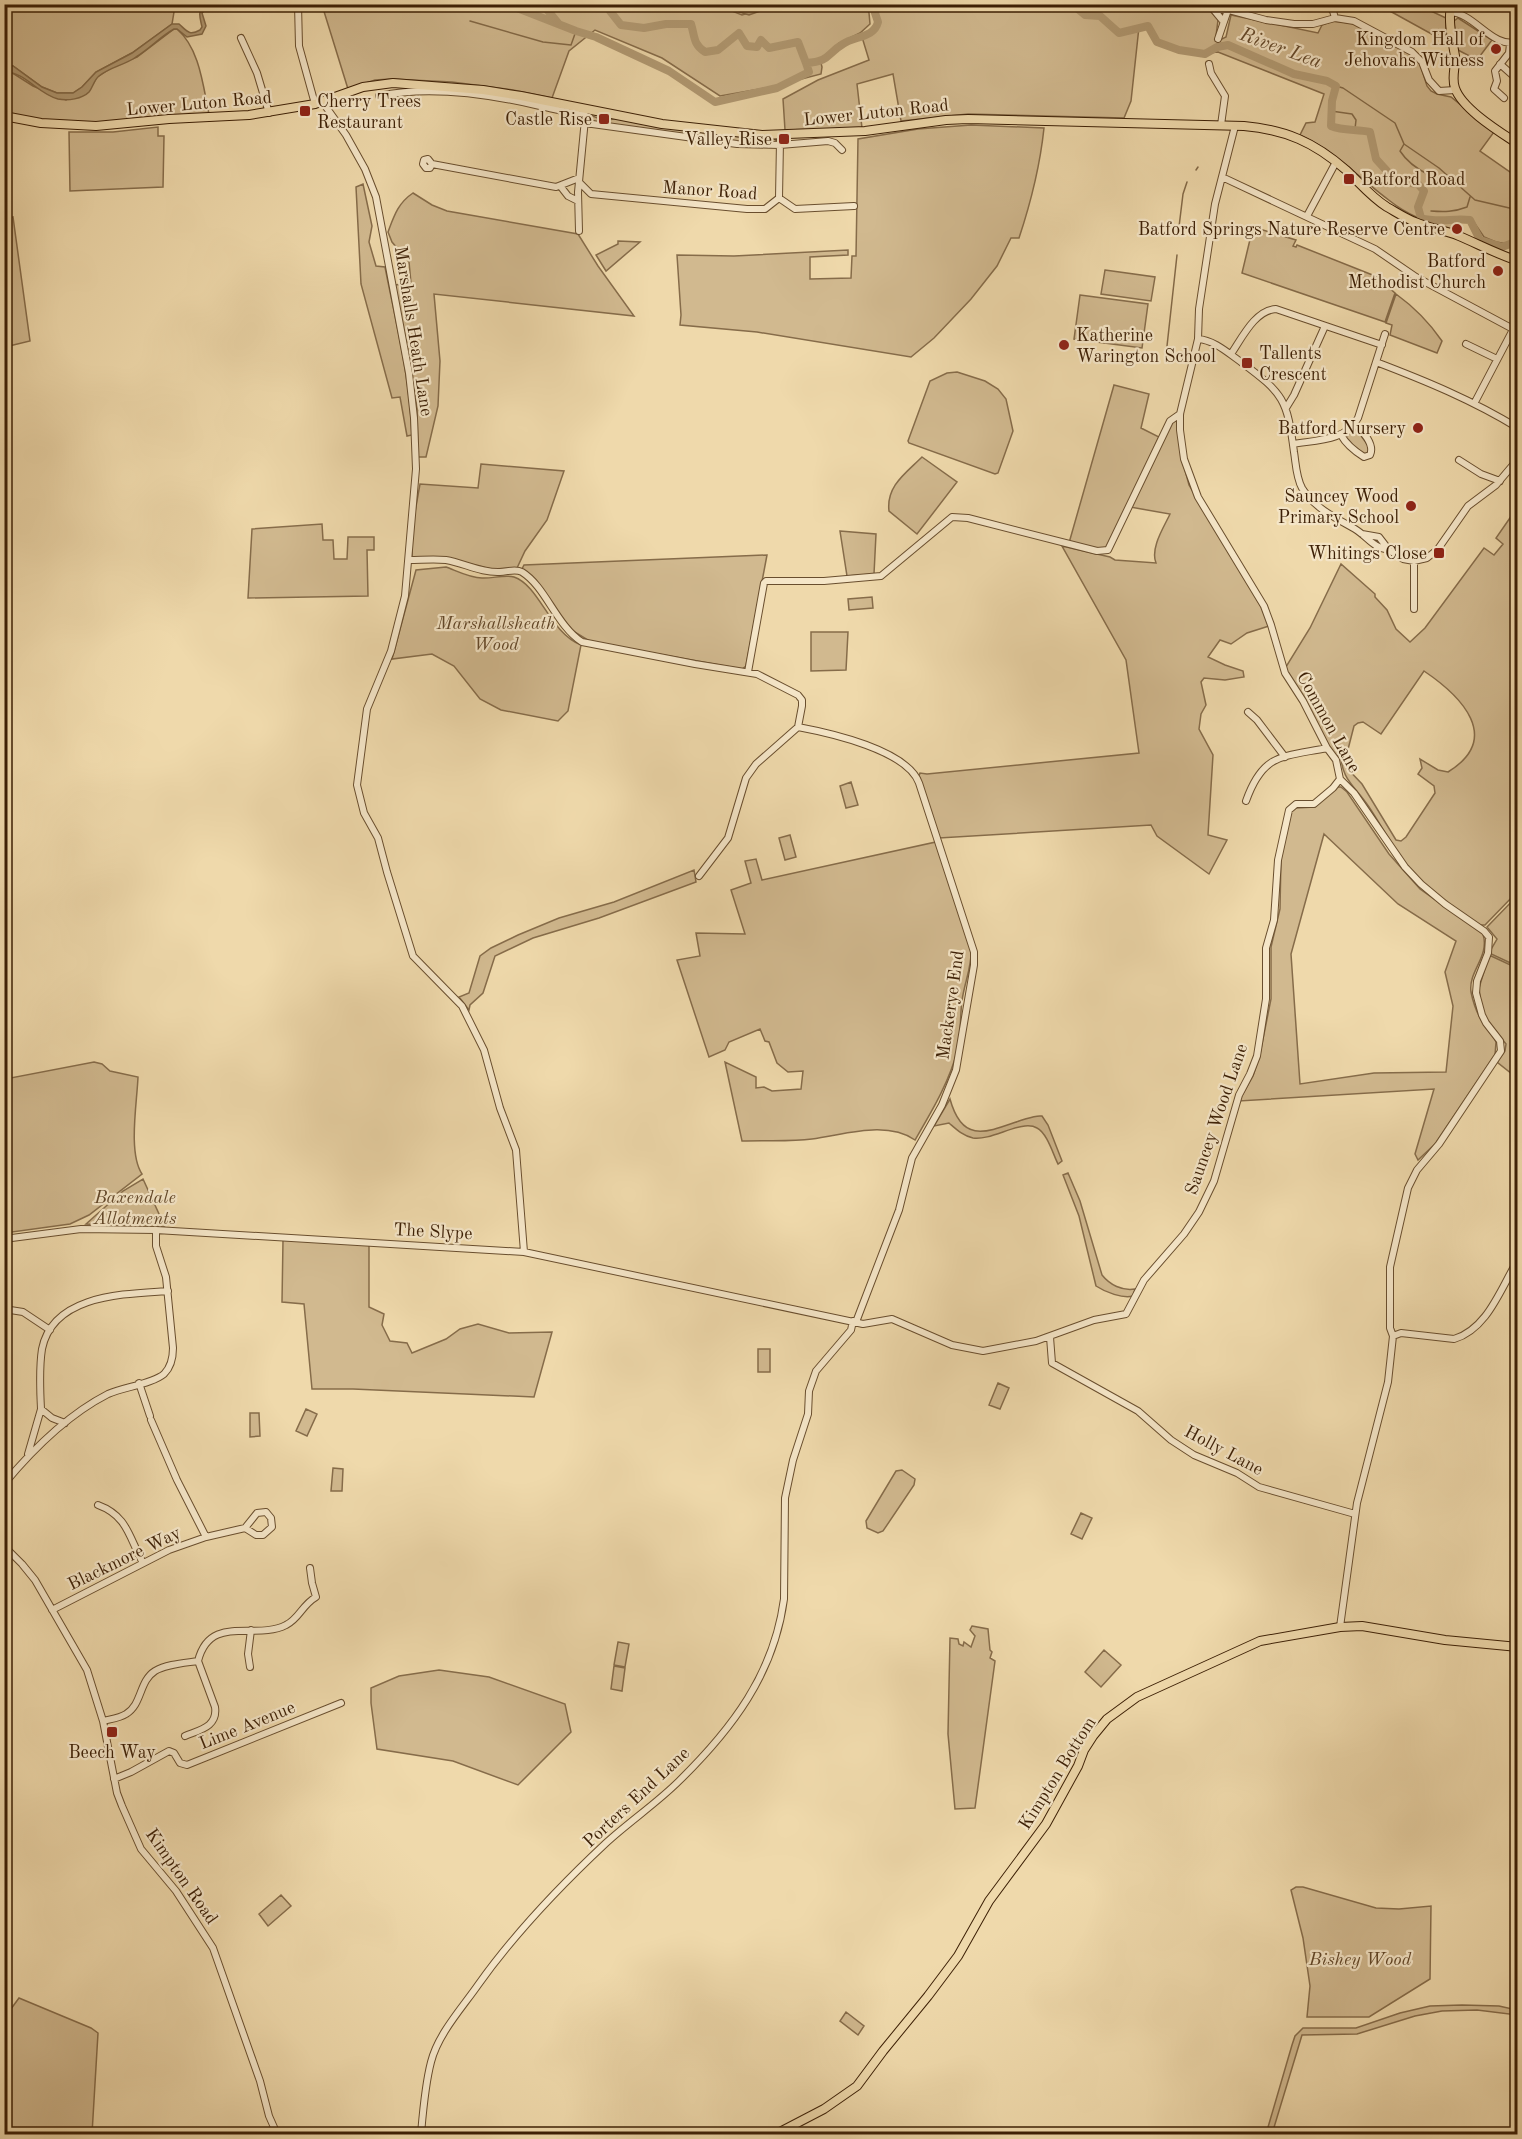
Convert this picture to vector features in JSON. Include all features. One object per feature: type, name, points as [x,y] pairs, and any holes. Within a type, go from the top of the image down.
[{"type":"main road","points":[[1451,8],[1449,22],[1456,63],[1455,90],[1463,102],[1517,144]]},
{"type":"main road","name":"Lower Luton Road","points":[[4,116],[41,123],[96,126],[269,113],[320,102],[363,87],[393,83],[483,90],[520,96],[586,116],[741,134],[865,132],[968,118],[1265,128],[1290,134],[1310,144],[1336,162],[1372,197],[1414,222],[1457,235],[1480,247],[1518,261]]},
{"type":"main road","name":"Kimpton Bottom","points":[[776,2134],[824,2109],[854,2088],[958,1956],[989,1901],[1046,1824],[1084,1750],[1107,1719],[1137,1697],[1247,1646],[1275,1638],[1340,1627],[1362,1626],[1445,1640],[1518,1647]]},
{"type":"street","name":"Marshalls Heath Lane","points":[[298,4],[299,46],[320,102],[346,135],[376,197],[414,407],[416,469],[405,596],[397,631],[367,709],[357,785],[364,813],[378,838],[413,956],[462,1006],[484,1050],[500,1108],[516,1150],[524,1252]]},
{"type":"street","points":[[1209,4],[1223,21]]},
{"type":"street","points":[[1326,4],[1333,11],[1335,18]]},
{"type":"street","points":[[1216,10],[1229,7],[1266,20],[1294,24],[1313,24],[1335,18],[1354,21],[1408,48],[1419,58],[1433,87],[1443,92],[1455,90]]},
{"type":"street","points":[[1218,39],[1229,7]]},
{"type":"street","points":[[1451,8],[1504,43],[1514,43],[1496,71],[1497,81],[1494,89],[1504,98]]},
{"type":"street","points":[[241,38],[257,73],[269,113]]},
{"type":"street","points":[[1209,63],[1225,96],[1221,125]]},
{"type":"street","points":[[1500,64],[1518,80]]},
{"type":"street","points":[[393,83],[394,93]]},
{"type":"street","name":"Lower Luton Road","points":[[379,96],[427,92],[479,96],[520,101],[586,116],[737,144],[780,145],[828,141],[835,143],[842,150]]},
{"type":"street","points":[[579,231],[579,180],[586,116]]},
{"type":"street","name":"Common Lane","points":[[1235,126],[1210,229],[1199,309],[1198,339],[1180,414],[1182,448],[1194,488],[1264,606],[1285,673],[1336,760],[1340,779],[1354,793],[1405,867],[1421,884],[1489,937],[1488,953],[1477,981],[1476,993],[1486,1023],[1496,1034],[1502,1046],[1501,1051],[1439,1144],[1417,1170],[1408,1188],[1390,1267],[1390,1328],[1394,1336]]},
{"type":"street","points":[[779,198],[780,135]]},
{"type":"street","points":[[1306,216],[1336,162]]},
{"type":"street","points":[[432,164],[561,187],[579,180]]},
{"type":"street","points":[[1222,177],[1388,256],[1416,277],[1513,329]]},
{"type":"street","points":[[578,201],[591,194],[579,180]]},
{"type":"street","points":[[561,187],[568,196],[578,201]]},
{"type":"street","name":"Manor Road","points":[[591,194],[747,209],[765,208],[779,198],[795,209],[854,206]]},
{"type":"street","points":[[1231,354],[1260,313],[1268,309],[1276,309],[1382,345]]},
{"type":"street","points":[[1475,402],[1518,320]]},
{"type":"street","points":[[1286,408],[1325,326]]},
{"type":"street","points":[[1293,444],[1341,435],[1355,424],[1385,333]]},
{"type":"street","points":[[1198,339],[1210,342],[1231,354],[1268,382],[1279,395],[1286,408],[1300,485],[1310,499],[1362,534],[1374,546],[1389,550]]},
{"type":"street","points":[[1466,344],[1497,359]]},
{"type":"street","points":[[1376,362],[1445,388],[1475,402],[1518,428]]},
{"type":"street","points":[[1279,395],[1294,395]]},
{"type":"street","points":[[748,672],[766,581],[824,581],[881,576],[952,517],[968,518],[1097,551],[1108,550],[1170,421],[1180,414]]},
{"type":"street","points":[[1341,435],[1361,455],[1366,457],[1370,455],[1371,446],[1355,424]]},
{"type":"street","points":[[1362,534],[1379,537],[1389,550],[1403,560],[1414,561],[1427,558],[1435,552],[1468,506],[1500,481],[1518,459]]},
{"type":"street","points":[[1459,460],[1481,474],[1500,481]]},
{"type":"street","points":[[1374,546],[1379,537]]},
{"type":"street","points":[[409,560],[446,560],[483,571],[517,570],[533,583],[568,631],[582,642],[748,672],[765,677],[798,695],[802,700],[798,727],[756,764],[746,778],[728,838],[699,876]]},
{"type":"street","points":[[1414,561],[1414,609]]},
{"type":"street","points":[[1248,712],[1257,720],[1285,757]]},
{"type":"street","name":"Mackerye End","points":[[798,727],[865,743],[913,770],[974,952],[974,965],[956,1070],[942,1105],[912,1158],[902,1200],[855,1322]]},
{"type":"street","points":[[1246,801],[1259,772],[1270,762],[1327,748]]},
{"type":"street","name":"Sauncey Wood Lane","points":[[851,1330],[865,1324],[892,1319],[952,1345],[983,1351],[1050,1337],[1094,1320],[1126,1314],[1144,1280],[1184,1234],[1214,1181],[1239,1095],[1257,1056],[1266,999],[1266,948],[1274,920],[1278,860],[1289,810],[1296,804],[1314,804],[1340,779]]},
{"type":"street","name":"The Slype","points":[[4,1239],[81,1229],[156,1230],[524,1252],[855,1322]]},
{"type":"street","points":[[4,1484],[27,1456],[65,1423],[104,1396],[163,1375],[170,1364],[173,1348],[168,1291],[165,1269],[156,1246],[156,1230]]},
{"type":"street","points":[[1340,1627],[1355,1514],[1365,1465],[1378,1425],[1388,1382],[1394,1336],[1401,1333],[1454,1339],[1462,1336],[1474,1327],[1494,1304],[1518,1260]]},
{"type":"street","points":[[27,1456],[41,1409],[42,1348],[50,1330],[62,1317],[75,1308],[95,1299],[112,1295],[168,1291]]},
{"type":"street","points":[[4,1309],[23,1312],[50,1330]]},
{"type":"street","name":"Sauncey Wood Lane","points":[[855,1322],[865,1324]]},
{"type":"street","name":"Porters End Lane","points":[[421,2134],[431,2061],[443,2036],[494,1963],[524,1927],[580,1869],[630,1822],[680,1781],[727,1729],[754,1691],[771,1653],[782,1614],[785,1498],[793,1460],[808,1414],[809,1391],[816,1371],[851,1330],[855,1322]]},
{"type":"street","name":"Holly Lane","points":[[1050,1337],[1052,1363],[1138,1411],[1171,1440],[1194,1455],[1241,1475],[1259,1487],[1355,1514]]},
{"type":"street","points":[[140,1383],[150,1418],[177,1480],[206,1537]]},
{"type":"street","points":[[41,1409],[52,1418],[65,1423]]},
{"type":"street","points":[[98,1505],[119,1516],[143,1563]]},
{"type":"street","name":"Blackmore Way","points":[[52,1610],[177,1547],[206,1537],[245,1528],[257,1513],[266,1512],[271,1518],[272,1527],[263,1535],[256,1535],[245,1528]]},
{"type":"street","name":"Kimpton Road","points":[[4,1546],[22,1563],[35,1580],[87,1670],[103,1721],[117,1792],[136,1839],[156,1868],[176,1891],[213,1948],[277,2134]]},
{"type":"street","points":[[185,1736],[208,1726],[216,1715],[198,1661],[202,1647],[213,1637],[227,1632],[276,1629],[288,1625],[306,1603],[316,1597],[310,1568]]},
{"type":"street","points":[[250,1667],[248,1654],[251,1630]]},
{"type":"street","points":[[103,1721],[129,1713],[144,1683],[153,1672],[198,1661]]},
{"type":"street","name":"Lime Avenue","points":[[114,1779],[170,1751],[180,1763],[187,1765],[341,1703]]},
{"type":"green space","points":[[704,4],[722,7],[742,15],[777,5],[865,4],[870,24],[860,33],[839,43],[830,54],[820,59],[821,74],[771,87],[720,96],[662,58],[595,30],[569,51],[552,98],[452,82],[391,79],[375,80],[348,89],[322,5]]},
{"type":"green space","points":[[5,5],[180,5],[174,12],[172,24],[132,53],[96,72],[73,93],[57,93],[42,87],[13,66],[5,65]]},
{"type":"green space","points":[[872,5],[1205,5],[1218,20],[1216,36],[1222,39],[1226,37],[1231,15],[1318,33],[1322,25],[1332,21],[1351,23],[1408,52],[1420,64],[1427,86],[1431,91],[1451,97],[1494,132],[1480,151],[1517,177],[1517,238],[1508,244],[1496,242],[1484,237],[1473,221],[1457,217],[1452,231],[1405,211],[1325,149],[1300,135],[1306,123],[1315,122],[1324,94],[1218,52],[1199,54],[1157,42],[1150,28],[1144,25],[1139,27],[1131,101],[1124,118],[968,114],[901,121],[893,74],[857,84],[862,128],[785,130],[783,99],[818,80],[869,60],[862,37],[877,27],[877,15]]},
{"type":"green space","points":[[1379,5],[1418,5],[1446,18],[1446,42]]},
{"type":"green space","points":[[1458,18],[1492,40],[1477,60],[1456,49],[1454,21]]},
{"type":"green space","points":[[174,29],[185,37],[196,57],[209,114],[70,122],[5,113],[5,72],[11,72],[33,86],[66,100],[93,84],[97,77],[114,66],[137,57]]},
{"type":"green space","points":[[590,115],[605,121],[617,118],[740,137],[774,138],[777,142],[752,144],[591,121],[588,117]]},
{"type":"green space","points":[[971,125],[1044,128],[1031,197],[1019,238],[1011,238],[997,266],[971,299],[934,338],[911,357],[757,332],[680,325],[677,255],[734,256],[848,250],[848,255],[810,257],[810,279],[851,278],[852,256],[856,256],[858,139],[918,129]]},
{"type":"green space","points":[[158,127],[158,136],[164,136],[163,187],[70,191],[69,132],[113,132]]},
{"type":"green space","points":[[363,184],[372,226],[369,242],[376,266],[385,267],[402,351],[411,414],[412,435],[407,436],[400,397],[392,398],[361,284],[356,187]]},
{"type":"green space","points":[[413,193],[447,211],[578,234],[634,316],[434,294],[440,361],[438,406],[426,457],[418,457],[417,408],[395,285],[411,283],[409,262],[392,242],[388,232],[400,206]]},
{"type":"green space","points":[[13,217],[30,341],[5,347],[5,219]]},
{"type":"green space","points":[[1253,227],[1296,240],[1293,246],[1297,245],[1375,276],[1395,293],[1385,322],[1242,273]]},
{"type":"green space","points":[[618,241],[640,242],[606,271],[596,255],[618,244]]},
{"type":"green space","points":[[1105,270],[1155,277],[1151,301],[1101,294]]},
{"type":"green space","points":[[1396,294],[1421,315],[1442,341],[1437,353],[1390,335],[1392,325],[1386,323]]},
{"type":"green space","points":[[1080,295],[1148,304],[1142,348],[1074,339]]},
{"type":"green space","points":[[957,372],[985,381],[998,389],[1006,399],[1013,431],[998,473],[995,474],[908,441],[930,381],[947,373]]},
{"type":"green space","points":[[1114,385],[1149,394],[1141,428],[1159,437],[1108,547],[1101,550],[1069,543]]},
{"type":"green space","points":[[1178,418],[1181,455],[1189,485],[1262,608],[1269,626],[1247,633],[1231,644],[1220,640],[1208,657],[1243,671],[1244,677],[1225,680],[1204,678],[1201,682],[1206,705],[1201,714],[1199,729],[1213,755],[1208,835],[1227,840],[1209,874],[1157,836],[1151,825],[939,838],[919,776],[920,773],[1139,753],[1126,660],[1062,546],[1115,560],[1156,563],[1156,544],[1170,514],[1130,507],[1171,421]]},
{"type":"green space","points":[[1356,429],[1370,448],[1370,452],[1366,455],[1347,441],[1346,437]]},
{"type":"green space","points":[[922,457],[957,482],[917,534],[889,511],[889,502],[898,481]]},
{"type":"green space","points":[[481,464],[564,471],[547,520],[525,551],[517,568],[491,569],[449,559],[412,560],[412,529],[420,484],[478,488]]},
{"type":"green space","points":[[1512,515],[1517,520],[1517,892],[1485,925],[1480,925],[1431,890],[1403,861],[1369,807],[1346,776],[1340,751],[1336,760],[1284,670],[1310,628],[1341,564],[1375,594],[1387,610],[1396,629],[1410,642],[1425,628],[1484,548],[1494,555],[1503,544],[1496,538]],"holes":[[[1424,671],[1438,681],[1462,705],[1470,718],[1474,732],[1473,745],[1464,759],[1448,772],[1438,770],[1420,759],[1422,768],[1418,774],[1434,786],[1435,793],[1406,837],[1401,841],[1396,840],[1362,784],[1344,765],[1354,726],[1363,722],[1381,734]]]},
{"type":"green space","points":[[322,524],[323,540],[333,540],[334,559],[347,559],[348,537],[374,537],[374,550],[367,550],[368,596],[248,598],[252,529]]},
{"type":"green space","points":[[840,531],[876,534],[874,574],[847,576]]},
{"type":"green space","points":[[767,555],[746,666],[742,669],[591,642],[573,631],[522,569],[524,565]]},
{"type":"green space","name":"Marshallsheath Wood","points":[[446,567],[473,577],[510,576],[523,582],[561,630],[581,645],[568,711],[558,721],[501,710],[480,699],[454,666],[432,654],[392,659],[416,570]]},
{"type":"green space","points":[[872,597],[873,608],[849,610],[848,599]]},
{"type":"green space","points":[[811,632],[848,632],[846,670],[811,671]]},
{"type":"green space","points":[[851,782],[858,805],[846,808],[840,786]]},
{"type":"green space","points":[[1335,787],[1341,787],[1347,792],[1389,854],[1420,889],[1483,934],[1484,950],[1473,977],[1471,992],[1479,1016],[1496,1042],[1495,1055],[1435,1144],[1418,1160],[1415,1154],[1434,1089],[1239,1101],[1253,1076],[1260,1054],[1271,999],[1271,947],[1280,909],[1281,857],[1291,812],[1296,808],[1315,807]],"holes":[[[1324,834],[1398,904],[1456,941],[1445,972],[1453,1006],[1446,1072],[1374,1073],[1300,1084],[1291,954]]]},
{"type":"green space","points":[[790,835],[796,857],[785,860],[779,838]]},
{"type":"green space","points":[[936,842],[971,946],[971,953],[961,1007],[959,1042],[955,1060],[940,1096],[915,1140],[891,1131],[865,1130],[803,1140],[742,1141],[725,1062],[756,1077],[756,1088],[764,1087],[772,1091],[801,1089],[803,1071],[788,1072],[777,1063],[769,1042],[765,1041],[760,1029],[729,1042],[725,1050],[709,1057],[677,960],[700,956],[696,933],[745,934],[731,890],[751,883],[745,861],[756,859],[762,880]]},
{"type":"green space","points":[[694,870],[696,882],[599,918],[533,938],[495,956],[483,993],[470,1005],[469,1010],[459,997],[469,993],[480,956],[491,948],[559,918],[614,902]]},
{"type":"green space","points":[[1517,896],[1517,966],[1489,953],[1497,939],[1487,927]]},
{"type":"green space","points":[[1489,955],[1517,968],[1517,1078],[1497,1062],[1505,1051],[1506,1044],[1482,1013],[1479,988]]},
{"type":"green space","points":[[94,1062],[102,1064],[110,1071],[138,1077],[134,1141],[135,1154],[142,1174],[89,1215],[70,1224],[5,1233],[5,1079]]},
{"type":"green space","points":[[950,1099],[961,1123],[976,1131],[996,1129],[1031,1117],[1042,1116],[1048,1125],[1062,1161],[1058,1164],[1044,1134],[1031,1126],[973,1138],[966,1136],[949,1123],[934,1126]]},
{"type":"green space","points":[[1068,1173],[1080,1201],[1102,1275],[1117,1286],[1135,1289],[1133,1296],[1124,1297],[1096,1286],[1079,1216],[1063,1175]]},
{"type":"green space","name":"Baxendale Allotments","points":[[143,1179],[165,1227],[86,1224],[123,1191]]},
{"type":"green space","points":[[283,1240],[369,1245],[369,1307],[384,1314],[382,1325],[390,1341],[407,1343],[412,1353],[446,1339],[460,1329],[478,1324],[509,1333],[552,1332],[534,1397],[312,1389],[304,1304],[282,1302]]},
{"type":"green space","points":[[758,1349],[770,1349],[770,1372],[758,1372]]},
{"type":"green space","points":[[998,1383],[1009,1388],[1000,1409],[989,1405]]},
{"type":"green space","points":[[306,1409],[317,1414],[307,1436],[296,1431]]},
{"type":"green space","points":[[250,1413],[259,1413],[260,1436],[250,1437]]},
{"type":"green space","points":[[333,1468],[343,1469],[342,1491],[331,1491]]},
{"type":"green space","points":[[902,1470],[915,1479],[914,1485],[883,1531],[878,1533],[867,1528],[866,1521],[896,1471]]},
{"type":"green space","points":[[1081,1513],[1092,1518],[1082,1539],[1071,1534]]},
{"type":"green space","points":[[972,1626],[988,1629],[992,1652],[990,1658],[995,1661],[975,1808],[955,1809],[948,1734],[950,1638],[958,1639],[959,1644],[963,1646],[964,1642],[971,1647],[975,1636],[970,1630]]},
{"type":"green space","points":[[618,1642],[629,1644],[625,1667],[614,1665]]},
{"type":"green space","points":[[1104,1650],[1121,1665],[1101,1687],[1085,1672]]},
{"type":"green space","points":[[614,1666],[625,1668],[622,1691],[611,1689]]},
{"type":"green space","points":[[439,1670],[489,1677],[565,1704],[571,1732],[518,1785],[453,1761],[377,1749],[371,1688],[399,1676]]},
{"type":"green space","name":"Bishey Wood","points":[[1296,1887],[1376,1908],[1399,1909],[1431,1906],[1430,1979],[1369,2017],[1307,2017],[1310,1986],[1303,1938],[1291,1890]]},
{"type":"green space","points":[[281,1895],[291,1906],[268,1926],[259,1914]]},
{"type":"green space","points":[[19,1998],[98,2033],[92,2134],[5,2134],[5,2017]]},
{"type":"green space","points":[[1430,2006],[1499,2006],[1517,2010],[1517,2015],[1477,2010],[1442,2011],[1415,2016],[1357,2034],[1302,2035],[1272,2134],[1266,2134],[1295,2036],[1303,2028],[1356,2028],[1400,2013]]},
{"type":"green space","points":[[846,2012],[864,2026],[858,2035],[840,2021]]},
{"type":"shaded area","points":[[205,5],[217,5],[209,6],[202,13],[206,26],[202,34],[187,37],[174,29],[132,60],[99,76],[89,92],[79,98],[58,99],[44,93],[25,79],[5,72],[5,65],[13,66],[42,87],[57,93],[73,93],[96,72],[132,53],[172,24],[179,24],[191,33],[200,30],[202,27],[200,12]]},
{"type":"shaded area","points":[[704,5],[777,5],[749,15],[722,7]]},
{"type":"waterway","points":[[507,4],[596,37],[669,71],[715,102],[777,88],[809,72],[806,63]]},
{"type":"waterway","name":"River Lea","points":[[612,4],[610,11],[621,25],[644,28],[666,24],[691,24],[696,43],[705,52],[718,50],[739,33],[747,46],[757,47],[761,40],[769,48],[798,42],[806,63],[824,59],[847,41],[872,31],[878,22],[872,4]]},
{"type":"waterway","name":"River Lea","points":[[1072,4],[1085,15],[1100,16],[1119,33],[1148,26],[1157,42],[1179,50],[1205,54],[1217,47],[1228,45],[1294,74],[1327,81],[1336,86],[1332,101],[1331,126],[1370,132],[1376,159],[1396,181],[1418,184],[1424,191],[1418,207],[1421,218],[1470,220],[1480,240],[1502,247],[1518,241]]},
{"type":"waterway","points":[[545,7],[558,23]]},
{"type":"waterway","points":[[470,21],[543,42],[571,45],[576,31]]},
{"type":"waterway","points":[[1336,86],[1343,88],[1395,123],[1404,144],[1439,168],[1475,200],[1518,210]]},
{"type":"waterway","points":[[1331,111],[1352,114],[1356,120],[1355,129]]},
{"type":"waterway","points":[[1404,144],[1400,151],[1403,155],[1413,165],[1429,175]]},
{"type":"waterway","points":[[1178,235],[1183,194],[1187,182]]},
{"type":"waterway","points":[[1431,211],[1449,211],[1467,207],[1470,197]]},
{"type":"waterway","points":[[1167,346],[1177,255]]},
{"type":"place","name":"Kingdom Hall of Jehovahs Witness","points":[[1496,49]]},
{"type":"place","name":"Cherry Trees Restaurant","points":[[305,111]]},
{"type":"place","name":"Castle Rise","points":[[604,119]]},
{"type":"place","name":"Valley Rise","points":[[784,139]]},
{"type":"place","name":"Batford Road","points":[[1349,179]]},
{"type":"place","name":"Batford Springs Nature Reserve Centre","points":[[1457,229]]},
{"type":"place","name":"Batford Methodist Church","points":[[1498,271]]},
{"type":"place","name":"Katherine Warington School","points":[[1064,345]]},
{"type":"place","name":"Tallents Crescent","points":[[1247,363]]},
{"type":"place","name":"Batford Nursery","points":[[1418,428]]},
{"type":"place","name":"Sauncey Wood Primary School","points":[[1411,506]]},
{"type":"place","name":"Whitings Close","points":[[1439,553]]},
{"type":"place","name":"Beech Way","points":[[112,1732]]}]
